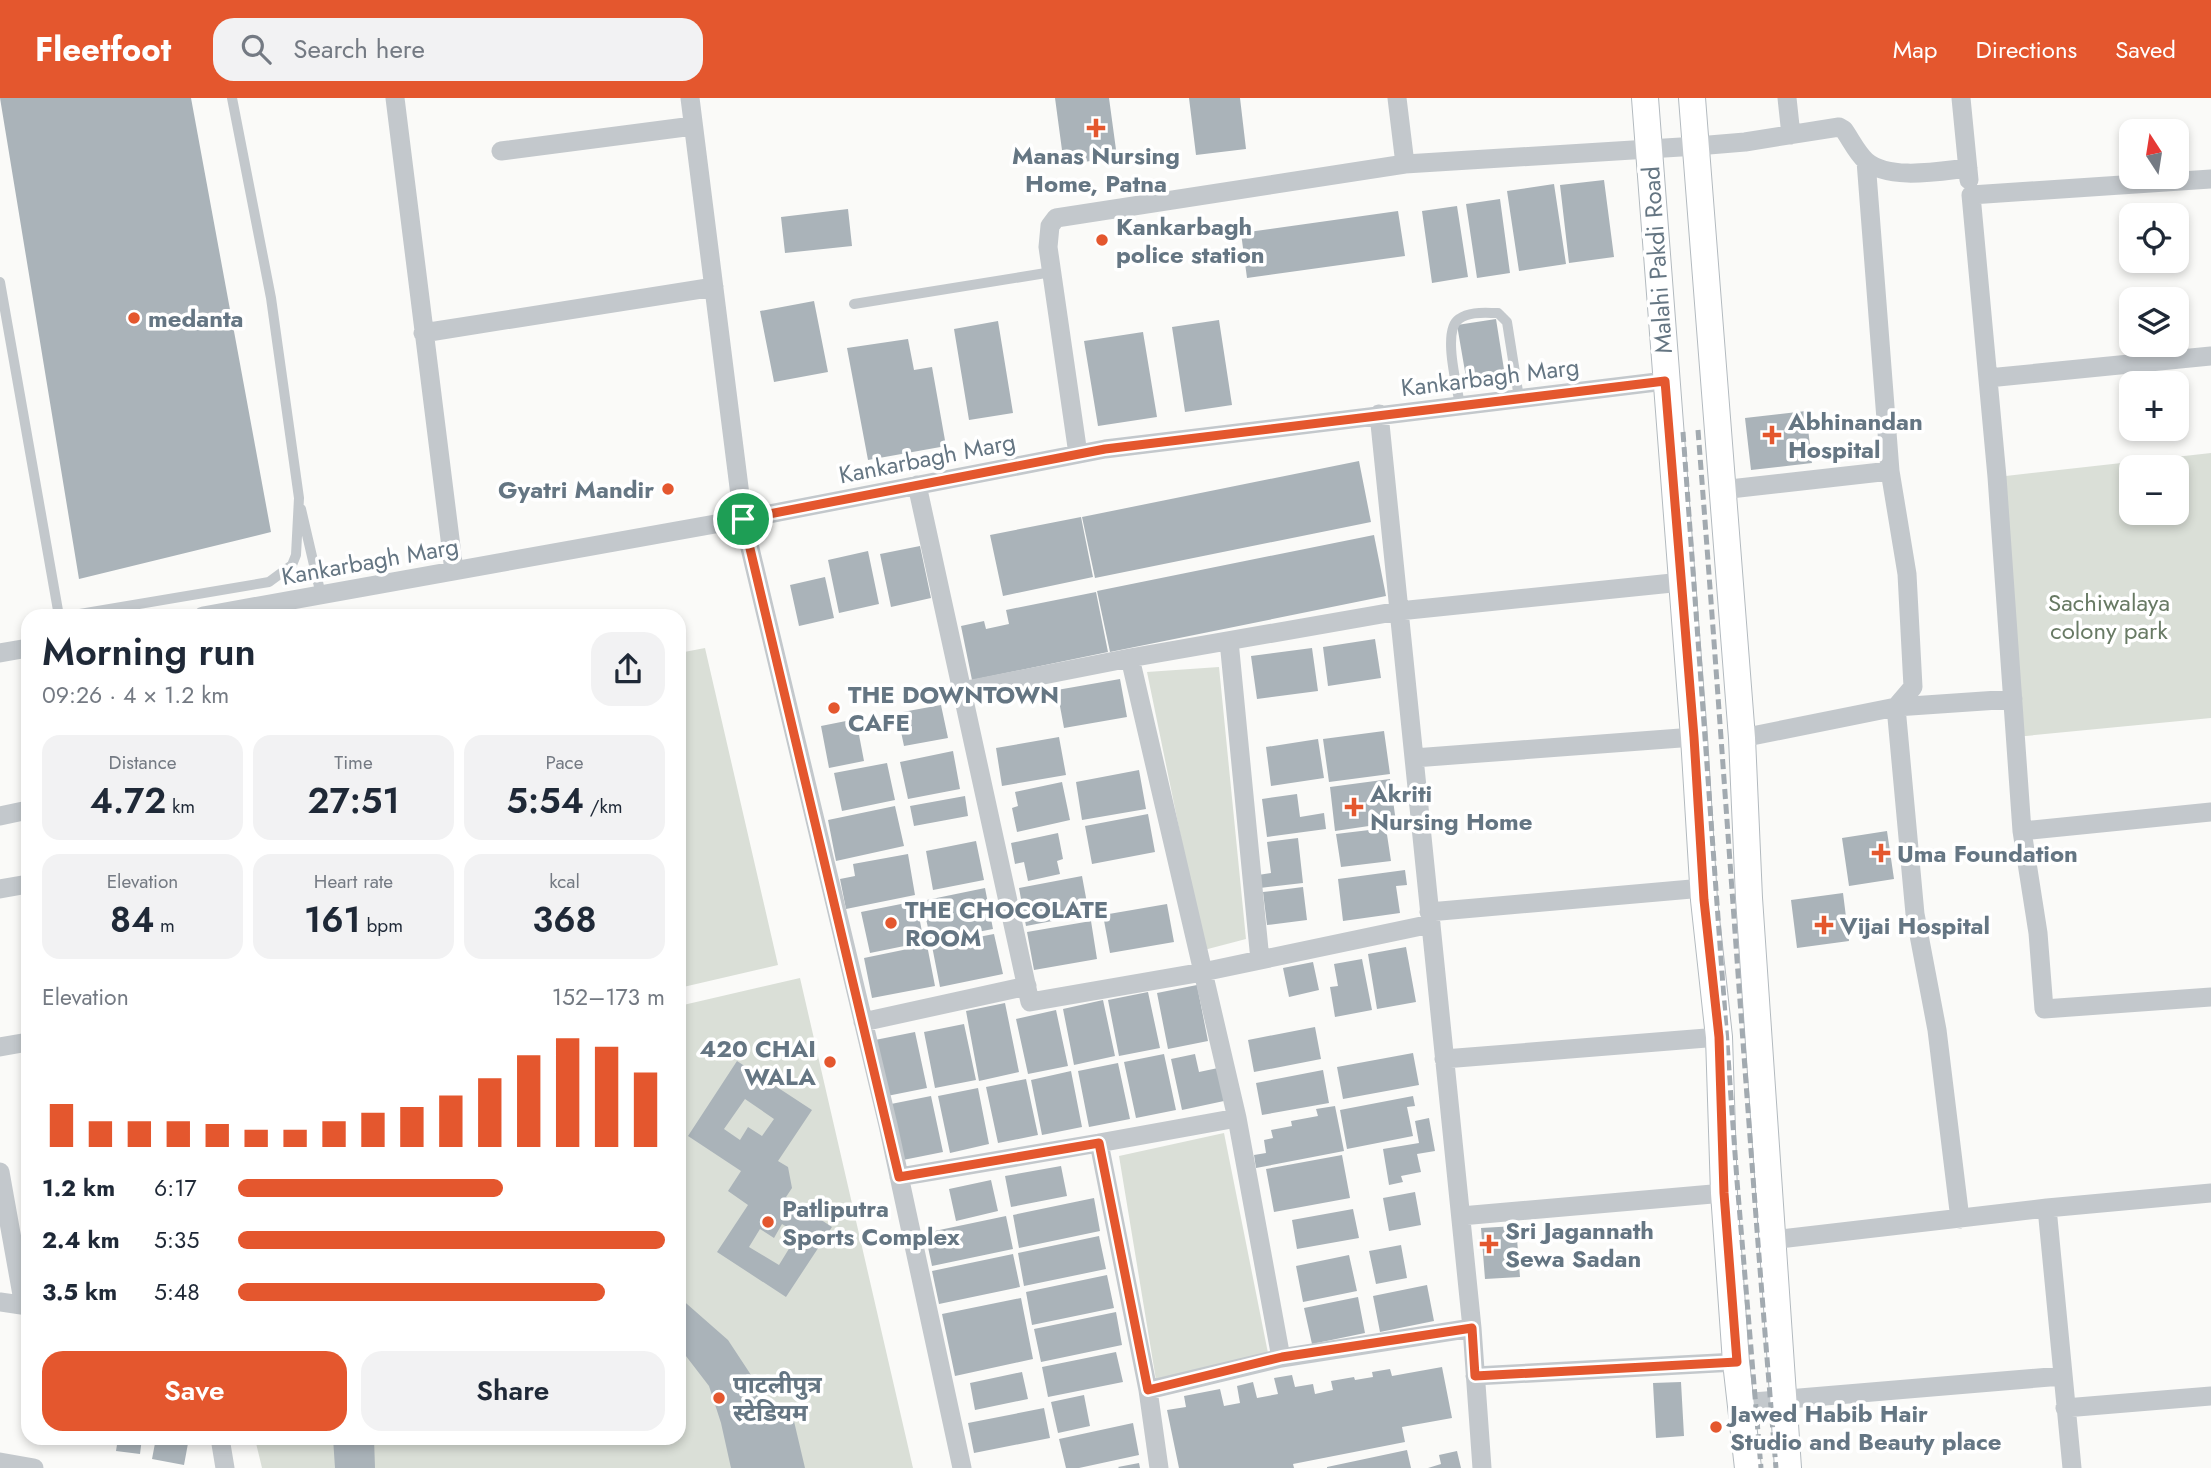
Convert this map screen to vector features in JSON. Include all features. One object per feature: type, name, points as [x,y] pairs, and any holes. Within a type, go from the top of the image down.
[{"type":"main road","name":"Malahi Pakdi Road","points":[[1645,98],[1703,888],[1719,1037],[1724,1193],[1748,1468]]},
{"type":"main road","points":[[1692,98],[1698,146],[1721,490],[1742,738],[1749,898],[1788,1468]]},
{"type":"street","points":[[396,98],[454,571]]},
{"type":"street","points":[[690,98],[743,519],[899,1177],[962,1468]]},
{"type":"street","points":[[1397,98],[1405,164]]},
{"type":"street","points":[[1787,98],[1791,135]]},
{"type":"street","points":[[1961,98],[1988,378],[2022,831],[2038,933],[2044,1009],[2211,997]]},
{"type":"street","points":[[501,150],[693,126]]},
{"type":"street","points":[[1078,454],[1048,234],[1056,218],[1405,164],[1698,146],[1841,128],[1866,161],[1880,169],[1901,173],[1968,168]]},
{"type":"street","points":[[1866,161],[1890,471],[1907,574],[1913,687],[1895,707],[1915,914],[1937,1030],[1960,1219]]},
{"type":"street","points":[[1971,195],[2211,179]]},
{"type":"street","points":[[423,333],[714,287]]},
{"type":"street","points":[[1988,378],[2211,356]]},
{"type":"street","name":"Kankarbagh Marg","points":[[242,609],[743,519],[1105,449],[1665,381]]},
{"type":"street","points":[[1379,414],[1472,1328],[1482,1468]]},
{"type":"street","points":[[1721,490],[1890,471]]},
{"type":"street","points":[[917,485],[1030,1002],[1203,972],[1430,918],[1703,888]]},
{"type":"street","points":[[962,691],[1130,658],[1399,611],[1682,582]]},
{"type":"street","points":[[1229,641],[1260,960]]},
{"type":"street","points":[[0,653],[21,649]]},
{"type":"street","points":[[1130,658],[1237,1118],[1282,1357]]},
{"type":"street","points":[[1742,738],[1895,707],[2013,699]]},
{"type":"street","points":[[1414,758],[1694,737]]},
{"type":"street","points":[[0,816],[21,812]]},
{"type":"street","points":[[2022,831],[2211,812]]},
{"type":"street","points":[[0,889],[21,885]]},
{"type":"street","points":[[863,1022],[1027,986]]},
{"type":"street","points":[[1444,1059],[1719,1037]]},
{"type":"street","points":[[0,1047],[21,1043]]},
{"type":"street","points":[[899,1177],[1237,1118]]},
{"type":"street","points":[[1099,1143],[1148,1390],[1159,1468]]},
{"type":"street","points":[[0,1172],[21,1280]]},
{"type":"street","points":[[1461,1216],[1724,1193]]},
{"type":"street","points":[[1772,1240],[2047,1208],[2211,1193]]},
{"type":"street","points":[[2047,1208],[2071,1468]]},
{"type":"street","points":[[0,1302],[21,1305]]},
{"type":"street","points":[[1148,1390],[1282,1357],[1472,1328]]},
{"type":"street","points":[[1475,1376],[1737,1362]]},
{"type":"street","points":[[1741,1403],[2062,1376]]},
{"type":"street","points":[[2065,1408],[2211,1396]]},
{"type":"street","points":[[221,1445],[225,1468]]},
{"type":"street","points":[[0,1462],[34,1468]]},
{"type":"lane","points":[[232,98],[271,298],[299,498],[321,595]]},
{"type":"lane","points":[[854,304],[1052,272]]},
{"type":"lane","points":[[0,282],[58,609]]},
{"type":"lane","points":[[1460,405],[1450,343],[1451,331],[1458,319],[1476,313],[1498,313],[1507,322],[1519,398]]},
{"type":"lane","points":[[109,609],[269,582],[292,565],[296,555],[299,498]]},
{"type":"green space","name":"Sachiwalaya colony park","points":[[2211,453],[2211,718],[2015,737],[1997,477],[2119,463],[2119,525],[2189,525],[2189,455]]},
{"type":"green space","points":[[705,648],[778,965],[686,986],[686,652]]},
{"type":"green space","points":[[1219,667],[1246,939],[1204,950],[1147,672]]},
{"type":"green space","name":"Patliputra Sports Complex","points":[[800,978],[913,1468],[262,1468],[256,1445],[686,1445],[686,1004]]},
{"type":"green space","points":[[1224,1133],[1268,1353],[1156,1380],[1119,1156]]},
{"type":"building","name":"medanta","points":[[0,98],[191,98],[271,532],[79,579]]},
{"type":"building","points":[[1055,98],[1109,98],[1117,157],[1064,165]]},
{"type":"building","points":[[1189,98],[1240,98],[1246,149],[1196,155]]},
{"type":"building","points":[[1604,180],[1614,257],[1569,263],[1560,185]]},
{"type":"building","points":[[1554,184],[1566,264],[1519,271],[1507,191]]},
{"type":"building","points":[[1500,199],[1510,273],[1477,278],[1466,204]]},
{"type":"building","points":[[1457,206],[1468,277],[1432,283],[1422,211]]},
{"type":"building","points":[[848,209],[852,246],[785,253],[781,217]]},
{"type":"building","points":[[1398,211],[1405,256],[1247,278],[1241,233]]},
{"type":"building","points":[[814,301],[828,372],[774,382],[760,311]]},
{"type":"building","points":[[1496,319],[1505,376],[1467,383],[1457,325]]},
{"type":"building","points":[[1219,320],[1232,405],[1185,412],[1172,327]]},
{"type":"building","points":[[998,321],[1013,413],[969,420],[954,329]]},
{"type":"building","points":[[1143,332],[1157,417],[1098,426],[1084,341]]},
{"type":"building","points":[[908,339],[914,370],[932,367],[946,446],[868,460],[847,348]]},
{"type":"building","points":[[1806,411],[1812,463],[1751,470],[1745,418]]},
{"type":"building","points":[[1359,461],[1371,522],[1095,578],[1082,517]]},
{"type":"building","points":[[1081,517],[1093,577],[1003,596],[990,535]]},
{"type":"building","points":[[1374,535],[1386,596],[1110,652],[1097,591]]},
{"type":"building","points":[[920,546],[931,598],[891,607],[880,554]]},
{"type":"building","points":[[868,551],[879,604],[839,613],[828,560]]},
{"type":"building","points":[[825,577],[834,618],[799,626],[790,585]]},
{"type":"building","points":[[1096,592],[1108,652],[972,680],[961,626],[984,621],[986,629],[1009,624],[1006,610]]},
{"type":"building","points":[[1375,639],[1381,678],[1328,686],[1323,647]]},
{"type":"building","points":[[1312,648],[1318,691],[1257,699],[1251,656]]},
{"type":"building","points":[[1120,679],[1127,717],[1064,728],[1057,690]]},
{"type":"building","points":[[941,705],[948,738],[904,746],[897,713]]},
{"type":"building","points":[[856,719],[864,761],[829,768],[821,726]]},
{"type":"building","points":[[1384,731],[1390,774],[1329,782],[1323,739]]},
{"type":"building","points":[[1059,737],[1066,775],[1002,786],[996,748]]},
{"type":"building","points":[[1318,739],[1324,778],[1271,786],[1266,747]]},
{"type":"building","points":[[953,751],[960,789],[908,799],[900,762]]},
{"type":"building","points":[[887,763],[895,800],[842,811],[834,773]]},
{"type":"building","points":[[1139,770],[1146,809],[1082,820],[1076,782]]},
{"type":"building","points":[[1390,779],[1396,822],[1335,831],[1330,787]]},
{"type":"building","points":[[1062,782],[1070,820],[1017,832],[1012,808],[1018,806],[1015,792]]},
{"type":"building","points":[[1297,794],[1300,817],[1324,813],[1326,829],[1267,837],[1262,799]]},
{"type":"building","points":[[965,796],[968,816],[914,826],[910,806]]},
{"type":"building","points":[[895,806],[904,846],[836,861],[828,820]]},
{"type":"building","points":[[1148,814],[1155,852],[1092,864],[1085,826]]},
{"type":"building","points":[[1386,828],[1391,861],[1341,867],[1336,834]]},
{"type":"building","points":[[1887,831],[1894,879],[1849,886],[1842,838]]},
{"type":"building","points":[[1058,833],[1063,859],[1057,861],[1060,874],[1028,881],[1024,862],[1015,864],[1011,843]]},
{"type":"building","points":[[1298,838],[1303,883],[1260,888],[1258,875],[1271,873],[1267,842]]},
{"type":"building","points":[[976,841],[984,880],[933,890],[926,851]]},
{"type":"building","points":[[908,854],[915,895],[846,909],[840,879],[855,876],[853,864]]},
{"type":"building","points":[[1405,870],[1407,885],[1396,886],[1400,913],[1343,921],[1338,879]]},
{"type":"building","points":[[1082,876],[1089,914],[1026,926],[1019,888]]},
{"type":"building","points":[[1303,887],[1307,920],[1267,925],[1263,892]]},
{"type":"building","points":[[985,888],[993,929],[931,941],[922,901]]},
{"type":"building","points":[[1843,893],[1849,941],[1797,948],[1791,900]]},
{"type":"building","points":[[916,901],[924,942],[870,953],[861,912]]},
{"type":"building","points":[[1167,904],[1174,942],[1110,953],[1103,915]]},
{"type":"building","points":[[1091,921],[1097,959],[1034,970],[1027,932]]},
{"type":"building","points":[[994,934],[1003,974],[940,987],[932,946]]},
{"type":"building","points":[[927,945],[935,986],[872,998],[864,958]]},
{"type":"building","points":[[1406,947],[1416,1002],[1377,1009],[1368,954]]},
{"type":"building","points":[[1362,959],[1372,1010],[1335,1017],[1330,987],[1338,986],[1334,964]]},
{"type":"building","points":[[1313,962],[1319,990],[1289,997],[1283,968]]},
{"type":"building","points":[[1197,985],[1208,1041],[1168,1049],[1157,993]]},
{"type":"building","points":[[1148,992],[1160,1048],[1119,1056],[1108,1000]]},
{"type":"building","points":[[1103,1000],[1115,1056],[1074,1065],[1063,1009]]},
{"type":"building","points":[[1005,1003],[1019,1072],[979,1081],[966,1011]]},
{"type":"building","points":[[1056,1010],[1068,1066],[1028,1074],[1016,1019]]},
{"type":"building","points":[[964,1024],[976,1080],[935,1088],[924,1032]]},
{"type":"building","points":[[1315,1027],[1321,1059],[1254,1072],[1248,1040]]},
{"type":"building","points":[[915,1032],[927,1088],[887,1096],[875,1040]]},
{"type":"building","points":[[1413,1053],[1419,1085],[1343,1099],[1337,1067]]},
{"type":"building","points":[[1164,1054],[1176,1110],[1136,1118],[1124,1062]]},
{"type":"building","points":[[1195,1054],[1199,1072],[1218,1068],[1224,1101],[1182,1110],[1171,1059]]},
{"type":"building","points":[[737,1061],[812,1110],[778,1161],[788,1167],[792,1188],[786,1197],[832,1227],[786,1297],[717,1252],[748,1205],[728,1191],[741,1171],[688,1136]],"holes":[[[745,1099],[774,1119],[762,1136],[748,1127],[740,1140],[724,1129]],[[782,1224],[798,1234],[779,1265],[749,1247],[760,1229],[774,1238]]]},
{"type":"building","points":[[1118,1063],[1130,1119],[1089,1127],[1078,1071]]},
{"type":"building","points":[[1323,1070],[1329,1103],[1262,1115],[1256,1083]]},
{"type":"building","points":[[1071,1071],[1082,1127],[1042,1135],[1031,1080]]},
{"type":"building","points":[[1026,1079],[1038,1135],[998,1143],[986,1087]]},
{"type":"building","points":[[978,1088],[989,1144],[950,1153],[938,1096]]},
{"type":"building","points":[[931,1096],[943,1152],[903,1160],[891,1104]]},
{"type":"building","points":[[1413,1096],[1415,1106],[1407,1107],[1413,1136],[1347,1149],[1340,1110]]},
{"type":"building","points":[[1335,1106],[1344,1151],[1256,1168],[1254,1155],[1266,1153],[1264,1140],[1273,1138],[1271,1130],[1292,1126],[1291,1121],[1318,1116],[1316,1109]]},
{"type":"building","points":[[1429,1118],[1435,1151],[1417,1154],[1421,1172],[1401,1176],[1403,1182],[1389,1185],[1383,1149],[1419,1143],[1415,1121]]},
{"type":"building","points":[[1342,1155],[1350,1198],[1274,1212],[1266,1169]]},
{"type":"building","points":[[1061,1166],[1067,1196],[1011,1207],[1005,1176]]},
{"type":"building","points":[[991,1180],[998,1211],[956,1221],[949,1189]]},
{"type":"building","points":[[1415,1192],[1421,1225],[1389,1231],[1383,1198]]},
{"type":"building","points":[[1094,1198],[1100,1231],[1019,1248],[1013,1215]]},
{"type":"building","points":[[1353,1209],[1359,1238],[1297,1249],[1292,1220]]},
{"type":"building","points":[[1006,1216],[1013,1249],[932,1266],[925,1233]]},
{"type":"building","points":[[1516,1226],[1520,1277],[1485,1279],[1481,1228]]},
{"type":"building","points":[[1099,1236],[1106,1269],[1024,1286],[1018,1253]]},
{"type":"building","points":[[1401,1245],[1407,1278],[1376,1284],[1369,1251]]},
{"type":"building","points":[[1013,1254],[1020,1287],[939,1304],[932,1271]]},
{"type":"building","points":[[1349,1255],[1357,1291],[1303,1302],[1296,1266]]},
{"type":"building","points":[[1107,1275],[1114,1308],[1032,1325],[1026,1292]]},
{"type":"building","points":[[1427,1285],[1434,1321],[1380,1332],[1373,1296]]},
{"type":"building","points":[[1358,1297],[1365,1333],[1312,1344],[1304,1308]]},
{"type":"building","points":[[1021,1298],[1033,1359],[955,1376],[942,1314]]},
{"type":"building","points":[[686,1303],[728,1340],[753,1378],[765,1424],[793,1417],[805,1468],[731,1468],[709,1386],[686,1356]]},
{"type":"building","points":[[1116,1312],[1122,1345],[1041,1362],[1034,1329]]},
{"type":"building","points":[[1116,1352],[1123,1382],[1048,1397],[1042,1367]]},
{"type":"building","points":[[1442,1367],[1452,1418],[1402,1427],[1405,1442],[1293,1464],[1294,1468],[1179,1468],[1167,1410],[1186,1407],[1184,1396],[1220,1389],[1224,1406],[1240,1403],[1237,1386],[1253,1382],[1257,1398],[1278,1394],[1274,1378],[1292,1375],[1295,1387],[1313,1384],[1315,1394],[1333,1390],[1331,1381],[1373,1377],[1372,1372],[1390,1369],[1392,1376]]},
{"type":"building","points":[[1022,1372],[1028,1399],[975,1410],[970,1383]]},
{"type":"building","points":[[1681,1382],[1684,1436],[1656,1438],[1653,1383]]},
{"type":"building","points":[[1084,1395],[1090,1426],[1058,1433],[1051,1402]]},
{"type":"building","points":[[1044,1408],[1050,1438],[974,1453],[968,1423]]},
{"type":"building","points":[[1133,1423],[1139,1455],[1079,1468],[1066,1468],[1059,1439]]},
{"type":"building","points":[[117,1445],[141,1445],[140,1454],[116,1451]]},
{"type":"building","points":[[155,1445],[188,1445],[184,1465],[152,1459]]},
{"type":"building","points":[[333,1445],[374,1445],[375,1468],[335,1468]]},
{"type":"building","points":[[1407,1450],[1411,1468],[1327,1468],[1327,1467]]},
{"type":"building","points":[[1457,1451],[1461,1468],[1428,1468],[1441,1464],[1439,1455]]},
{"type":"building","points":[[1139,1463],[1140,1468],[1118,1467]]},
{"type":"railway","points":[[1698,430],[1776,1468]]},
{"type":"railway","points":[[1683,432],[1737,1181],[1761,1468]]},
{"type":"place","name":"Manas Nursing Home, Patna","points":[[1096,128]]},
{"type":"place","name":"Kankarbagh police station","points":[[1102,240]]},
{"type":"place","name":"medanta","points":[[134,318]]},
{"type":"place","name":"Abhinandan Hospital","points":[[1772,435]]},
{"type":"place","name":"Gyatri Mandir","points":[[668,489]]},
{"type":"place","name":"THE DOWNTOWN CAFE","points":[[834,708]]},
{"type":"place","name":"Akriti Nursing Home","points":[[1354,807]]},
{"type":"place","name":"Uma Foundation","points":[[1881,853]]},
{"type":"place","name":"THE CHOCOLATE ROOM","points":[[891,923]]},
{"type":"place","name":"Vijai Hospital","points":[[1824,925]]},
{"type":"place","name":"420 CHAI WALA","points":[[830,1062]]},
{"type":"place","name":"Patliputra Sports Complex","points":[[768,1222]]},
{"type":"place","name":"Sri Jagannath Sewa Sadan","points":[[1489,1244]]},
{"type":"place","name":"पाटलीपुत्र स्टेडियम","points":[[719,1398]]},
{"type":"place","name":"Jawed Habib Hair Studio and Beauty place","points":[[1716,1427]]},
{"type":"route","points":[[1665,381],[1694,737],[1704,900],[1719,1037],[1724,1193],[1737,1362],[1475,1376],[1472,1328],[1282,1357],[1148,1390],[1099,1143],[899,1177],[743,519],[1105,449],[1665,381]]}]
